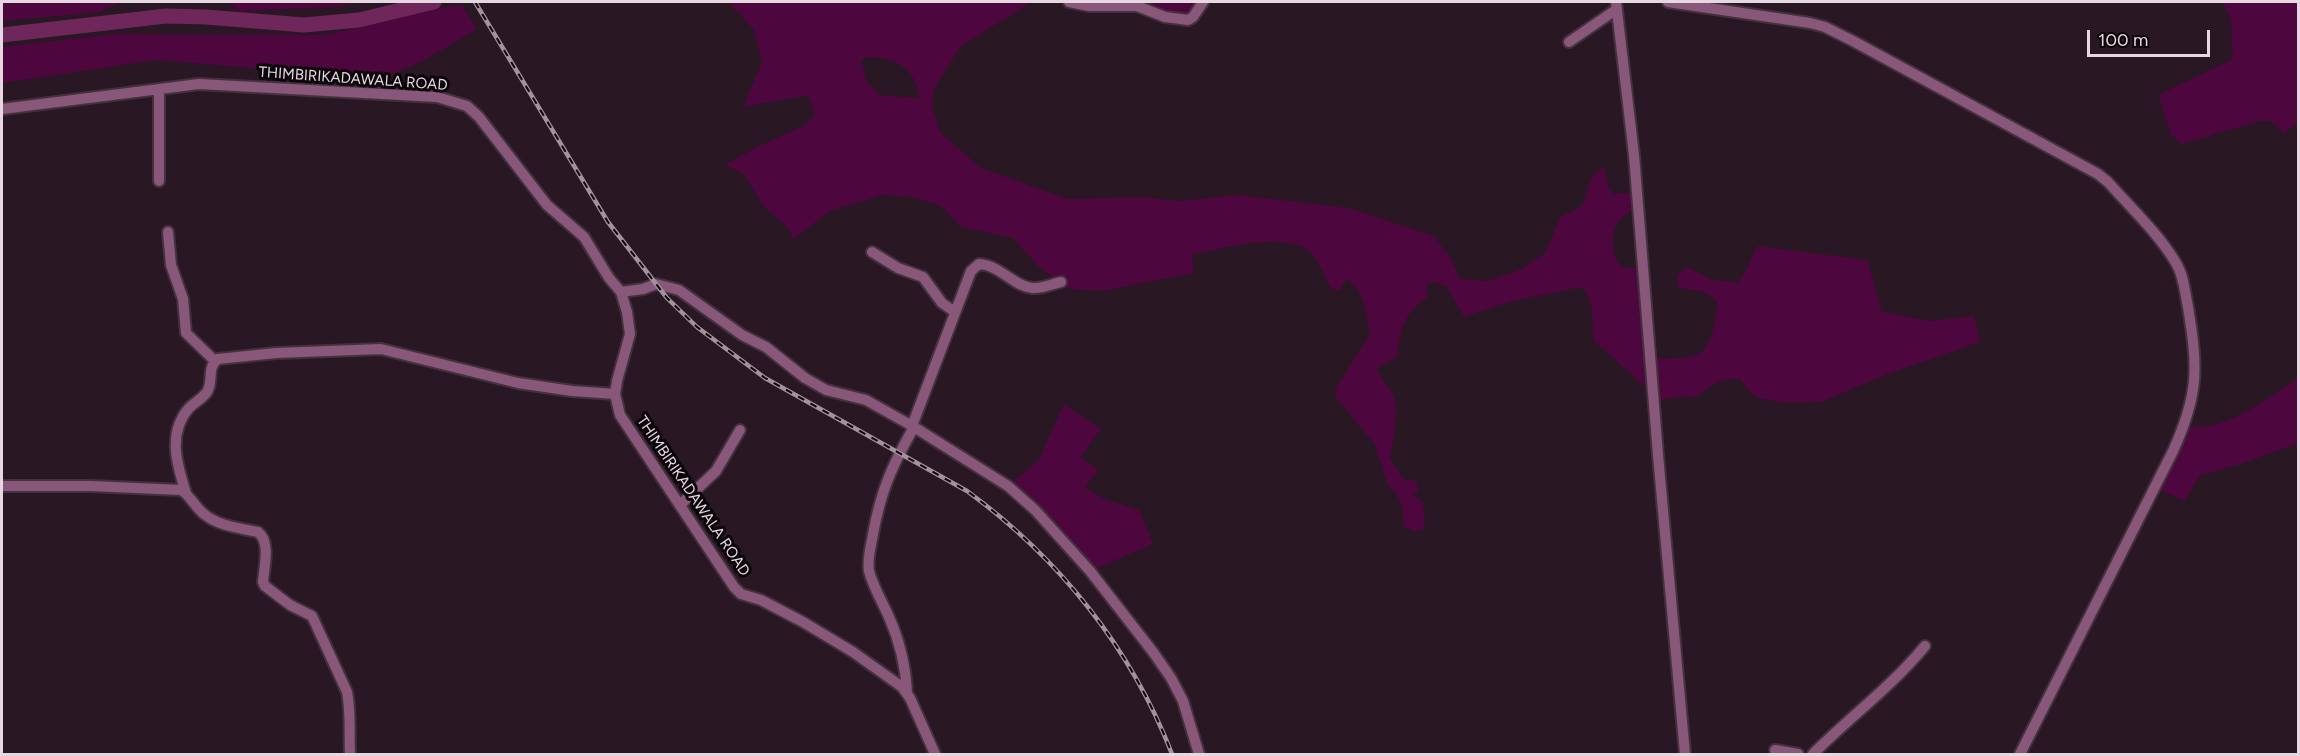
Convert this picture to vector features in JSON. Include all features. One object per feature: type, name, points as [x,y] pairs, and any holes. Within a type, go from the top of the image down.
[{"type":"street","points":[[1069,2],[1089,6],[1137,6],[1178,20],[1188,20],[1193,17],[1203,2]]},
{"type":"street","points":[[1668,2],[1826,27],[2098,174],[2108,182],[2177,265],[2184,287],[2194,348],[2195,386],[2192,405],[2173,451],[2020,754]]},
{"type":"street","points":[[1569,42],[1617,5]]},
{"type":"street","points":[[1617,5],[1634,155],[1685,754]]},
{"type":"street","name":"THIMBIRIKADAWALA ROAD","points":[[2,110],[199,84],[437,97],[466,106],[490,130],[547,205],[584,237],[609,278],[621,292],[630,334],[615,394],[620,415],[734,586],[741,594],[761,600],[803,621],[853,652],[902,687],[935,754]]},
{"type":"street","points":[[159,91],[159,181]]},
{"type":"street","points":[[168,232],[171,265],[183,299],[186,333],[214,362]]},
{"type":"street","points":[[872,252],[898,268],[923,277],[942,303],[955,312]]},
{"type":"street","points":[[907,694],[901,653],[891,621],[869,572],[868,559],[887,477],[913,426],[971,271],[979,264],[989,264],[1029,288],[1045,288],[1061,282]]},
{"type":"street","points":[[621,292],[643,289],[656,284],[679,290],[742,335],[766,347],[805,378],[826,390],[866,400],[913,426],[1008,486],[1037,512],[1090,571],[1171,678],[1183,701],[1199,754]]},
{"type":"street","points":[[350,754],[348,716],[350,704],[347,692],[312,616],[290,606],[263,582],[265,545],[263,536],[258,532],[216,521],[198,509],[186,493],[174,446],[184,417],[210,386],[211,367],[214,362],[218,359],[276,353],[381,349],[518,382],[572,391],[615,394]]},
{"type":"street","points":[[680,505],[716,471],[740,430]]},
{"type":"street","points":[[2,486],[172,489],[186,493]]},
{"type":"street","points":[[1813,754],[1844,723],[1909,666],[1925,646]]},
{"type":"street","points":[[1775,750],[1798,754]]},
{"type":"shaded area","points":[[2,2],[122,2],[99,12],[2,21]]},
{"type":"shaded area","points":[[226,2],[360,2],[335,7],[240,11]]},
{"type":"shaded area","points":[[729,2],[1032,2],[961,46],[934,89],[932,106],[940,132],[981,168],[1068,199],[1143,197],[1179,201],[1237,195],[1349,208],[1434,236],[1450,257],[1460,279],[1488,281],[1524,268],[1546,252],[1560,217],[1582,206],[1592,176],[1604,166],[1608,187],[1614,194],[1637,192],[1638,208],[1626,214],[1616,225],[1613,249],[1617,261],[1625,268],[1644,267],[1651,358],[1694,356],[1702,352],[1711,335],[1718,304],[1706,293],[1679,288],[1677,275],[1688,267],[1712,280],[1738,282],[1746,271],[1757,246],[1867,260],[1882,312],[1929,321],[1974,316],[1980,342],[1888,374],[1821,402],[1784,403],[1758,398],[1740,379],[1723,380],[1697,396],[1669,398],[1654,403],[1653,394],[1593,340],[1591,305],[1582,287],[1512,301],[1464,317],[1447,287],[1427,283],[1427,298],[1413,310],[1404,323],[1397,357],[1377,368],[1394,396],[1395,427],[1390,458],[1403,479],[1416,481],[1419,491],[1412,494],[1423,502],[1425,529],[1415,531],[1404,527],[1402,505],[1396,493],[1388,485],[1375,445],[1335,396],[1337,386],[1370,335],[1361,296],[1346,279],[1340,291],[1332,289],[1314,256],[1304,248],[1290,243],[1273,242],[1238,245],[1192,255],[1194,273],[1101,291],[1070,289],[1039,267],[1013,238],[961,227],[941,206],[912,197],[883,195],[830,211],[792,240],[790,230],[764,207],[744,174],[725,165],[805,125],[815,115],[808,95],[743,107],[762,62],[754,30]],"holes":[[[868,57],[903,66],[914,79],[919,98],[880,95],[867,82],[861,60]]]},
{"type":"shaded area","points":[[1069,2],[1203,2],[1193,17]]},
{"type":"shaded area","points":[[2223,2],[2298,2],[2298,123],[2283,133],[2271,121],[2261,121],[2181,144],[2171,135],[2158,95],[2233,59],[2231,21]]},
{"type":"shaded area","points":[[462,5],[477,29],[415,64],[375,78],[156,60],[2,83],[2,47],[115,34],[328,35]]},
{"type":"shaded area","points":[[2298,378],[2298,443],[2244,463],[2200,475],[2185,501],[2155,488],[2185,426],[2200,427],[2230,419],[2259,404]]},
{"type":"shaded area","points":[[1064,404],[1101,429],[1081,457],[1098,470],[1085,487],[1104,499],[1139,510],[1153,544],[1090,571],[1008,486],[1038,461]]},
{"type":"waterway","points":[[2,35],[166,16],[304,25],[359,20],[434,2]]},
{"type":"railway","points":[[475,2],[608,222],[667,298],[697,327],[765,378],[967,491],[1001,517],[1032,545],[1089,608],[1136,678],[1172,754]]}]
